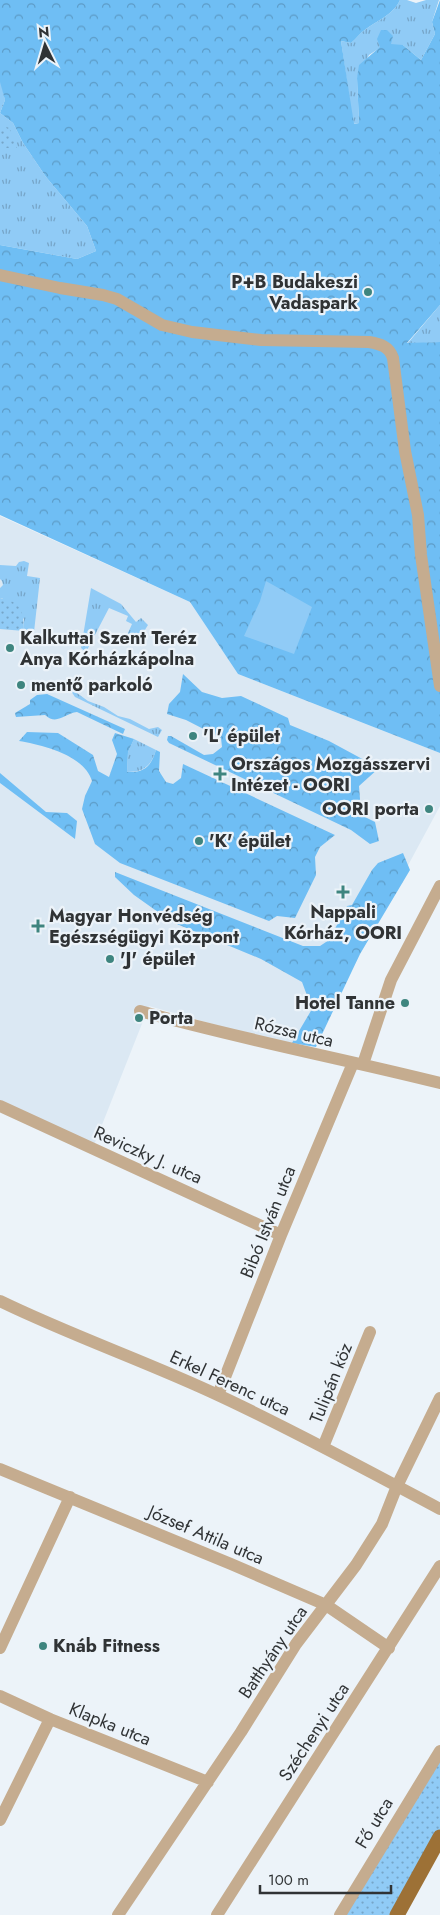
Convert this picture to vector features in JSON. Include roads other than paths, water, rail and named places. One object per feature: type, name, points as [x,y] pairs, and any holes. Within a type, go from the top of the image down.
[{"type":"main road","points":[[397,1915],[440,1837]]},
{"type":"street","points":[[0,275],[60,288],[103,294],[116,299],[162,325],[192,332],[261,340],[369,342],[378,343],[389,350],[393,358],[402,431],[418,516],[421,555],[440,686]]},
{"type":"street","name":"Bibó István utca","points":[[218,1395],[281,1234],[358,1063],[391,980],[440,886]]},
{"type":"street","name":"Rózsa utca","points":[[140,1010],[266,1044],[439,1081]]},
{"type":"street","name":"Reviczky J. utca","points":[[0,1106],[281,1234]]},
{"type":"street","name":"Erkel Ferenc utca","points":[[0,1301],[218,1395],[323,1446],[440,1508]]},
{"type":"street","name":"Tulipán köz","points":[[323,1446],[370,1332]]},
{"type":"street","name":"Batthyány utca","points":[[118,1915],[208,1782],[296,1644],[356,1565],[382,1524],[440,1398]]},
{"type":"street","name":"József Attila utca","points":[[0,1469],[326,1605],[389,1648]]},
{"type":"street","points":[[0,1648],[70,1497]]},
{"type":"street","name":"Széchenyi utca","points":[[217,1915],[440,1566]]},
{"type":"street","name":"Klapka utca","points":[[0,1696],[50,1719],[208,1782]]},
{"type":"street","points":[[0,1820],[50,1719]]},
{"type":"street","name":"Fő utca","points":[[340,1915],[440,1751]]},
{"type":"place","name":"P+B Budakeszi Vadaspark","points":[[368,292]]},
{"type":"place","name":"Kalkuttai Szent Teréz Anya Kórházkápolna","points":[[10,648]]},
{"type":"place","name":"mentő parkoló","points":[[21,685]]},
{"type":"place","name":"'L' épület","points":[[193,736]]},
{"type":"place","name":"Országos Mozgásszervi Intézet - OORI","points":[[220,774]]},
{"type":"place","name":"OORI porta","points":[[429,809]]},
{"type":"place","name":"'K' épület","points":[[199,841]]},
{"type":"place","name":"Nappali Kórház, OORI","points":[[343,892]]},
{"type":"place","name":"Magyar Honvédség Egészségügyi Központ","points":[[38,926]]},
{"type":"place","name":"'J' épület","points":[[110,959]]},
{"type":"place","name":"Hotel Tanne","points":[[405,1003]]},
{"type":"place","name":"Porta","points":[[139,1018]]},
{"type":"place","name":"Knáb Fitness","points":[[43,1646]]}]
